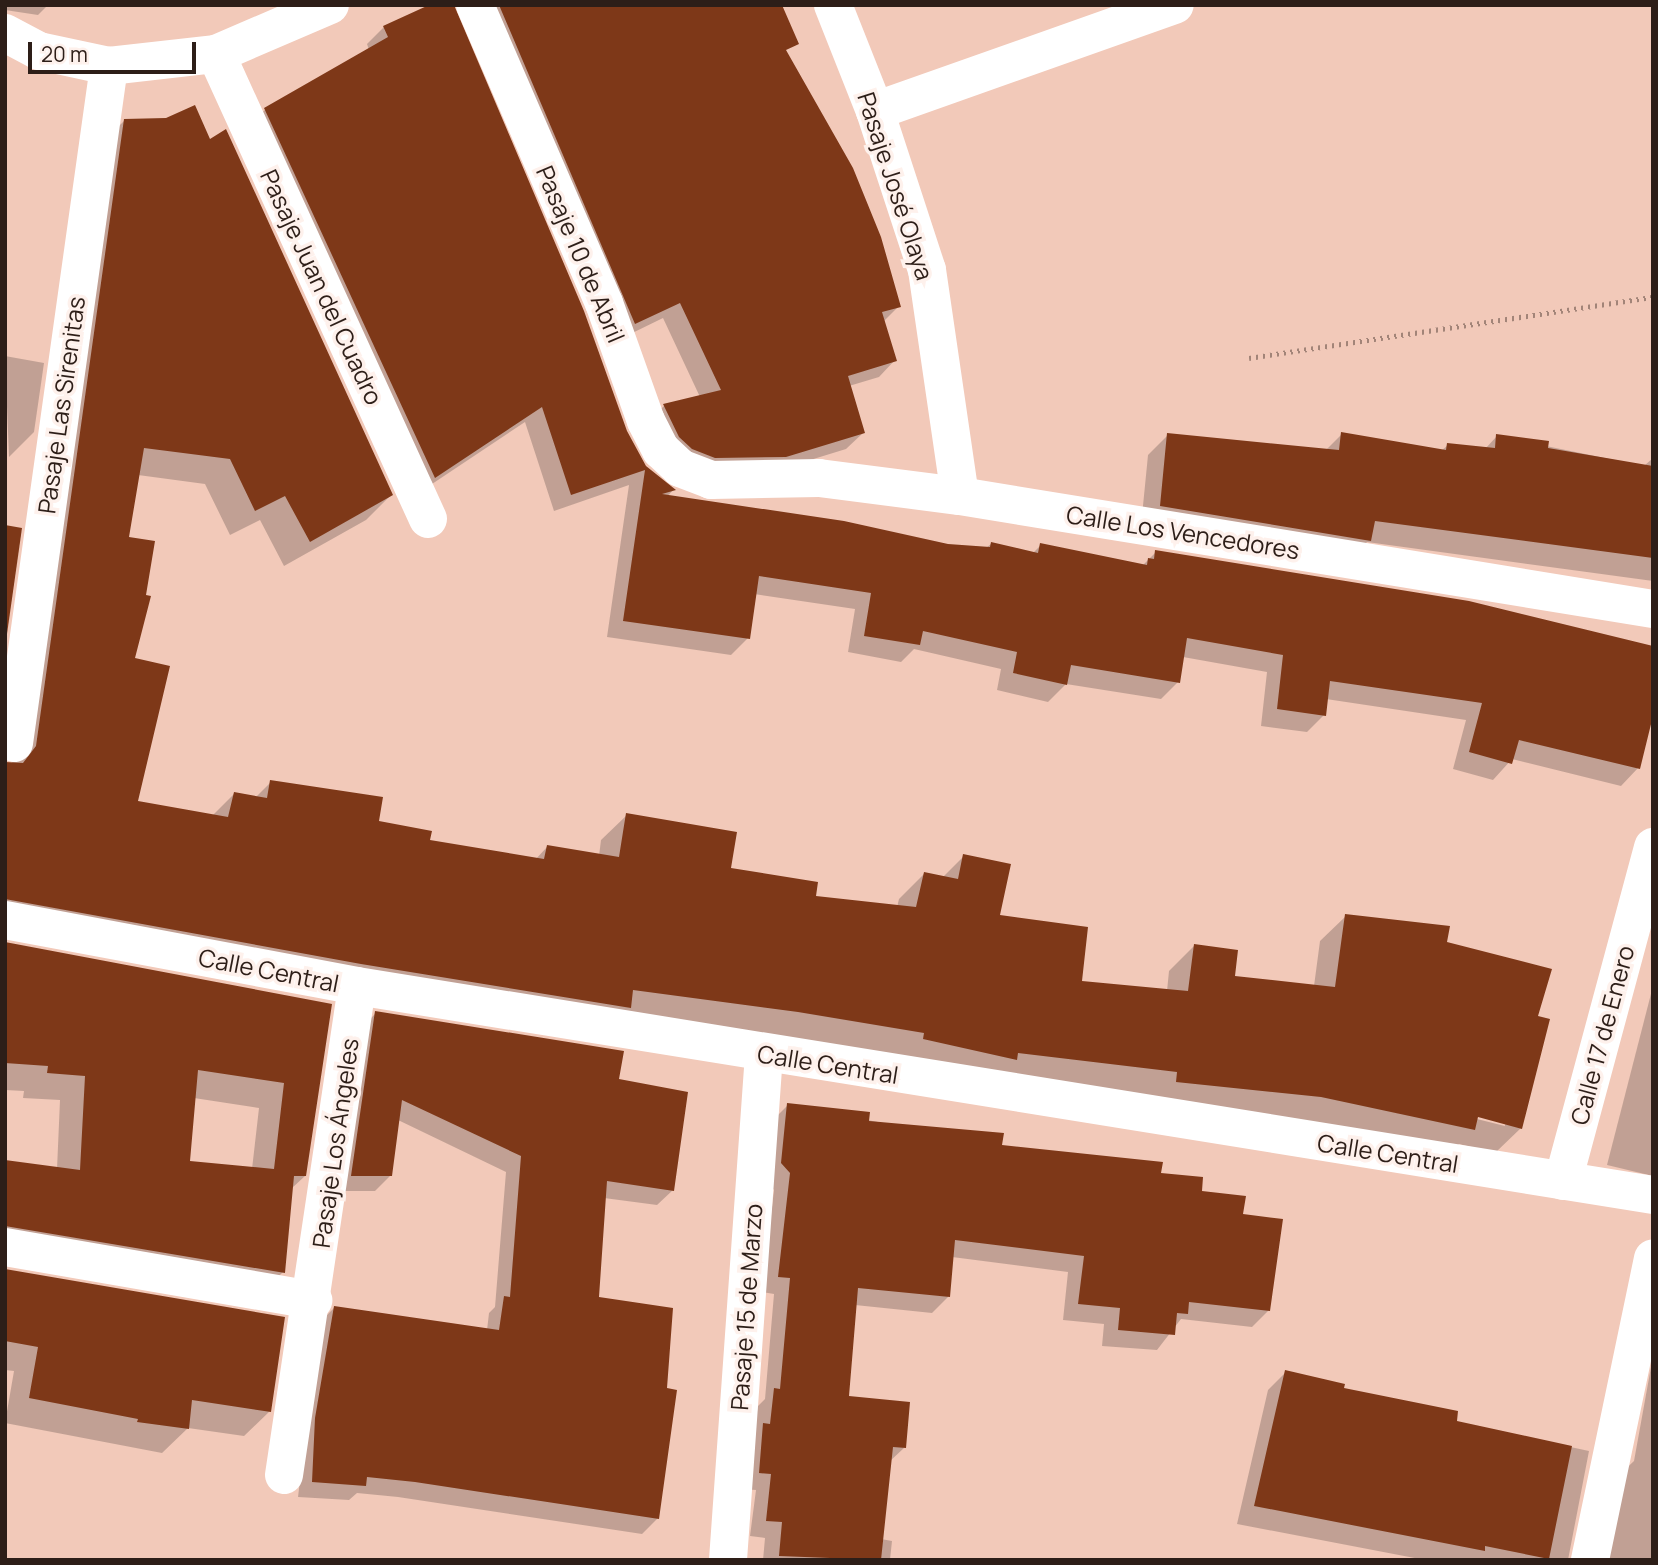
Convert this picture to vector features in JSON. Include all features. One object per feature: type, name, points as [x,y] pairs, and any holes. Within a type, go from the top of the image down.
[{"type":"street","points":[[5,33],[39,51],[109,66],[216,54],[330,5]]},
{"type":"street","name":"Pasaje 10 de Abril","points":[[475,5],[604,303],[656,440],[681,468],[711,480]]},
{"type":"street","name":"Pasaje José Olaya","points":[[833,5],[875,111],[927,270],[960,496]]},
{"type":"street","points":[[875,111],[1175,5]]},
{"type":"street","name":"Pasaje Juan del Cuadro","points":[[216,54],[428,519]]},
{"type":"street","name":"Pasaje Las Sirenitas","points":[[14,743],[109,66]]},
{"type":"street","name":"Calle Los Vencedores","points":[[711,480],[819,478],[960,496],[1653,609]]},
{"type":"street","name":"Calle 17 de Enero","points":[[1563,1181],[1653,848]]},
{"type":"street","name":"Calle Central","points":[[5,920],[357,986],[764,1054],[1653,1195]]},
{"type":"street","name":"Pasaje Los Ángeles","points":[[284,1475],[313,1300],[357,986]]},
{"type":"street","name":"Pasaje 15 de Marzo","points":[[728,1560],[764,1054]]},
{"type":"street","points":[[5,1247],[313,1300]]},
{"type":"street","points":[[1590,1560],[1653,1259]]},
{"type":"path","points":[[1249,358],[1653,297]]},
{"type":"building","points":[[429,5],[454,5],[584,311],[627,431],[646,466],[676,490],[662,494],[844,521],[948,544],[990,547],[991,542],[1038,553],[1040,543],[1147,565],[1148,558],[1154,559],[1155,550],[1469,601],[1653,646],[1653,716],[1640,769],[1519,740],[1512,764],[1469,752],[1482,703],[1330,681],[1326,716],[1277,709],[1283,655],[1187,638],[1180,683],[1071,665],[1067,685],[1013,673],[1017,652],[923,631],[920,645],[864,636],[871,593],[759,576],[750,639],[623,621],[645,470],[571,495],[542,407],[435,478],[264,108],[388,37],[383,26]]},
{"type":"building","points":[[499,5],[782,5],[799,44],[786,50],[853,168],[881,237],[901,307],[882,312],[897,361],[848,376],[865,433],[786,457],[715,458],[692,449],[679,437],[663,404],[721,390],[680,303],[635,324]]},
{"type":"building","points":[[195,105],[210,139],[226,129],[393,495],[310,542],[285,496],[255,511],[230,459],[144,448],[129,537],[155,541],[146,595],[151,596],[135,658],[170,666],[138,801],[228,817],[234,792],[267,798],[270,780],[383,797],[379,821],[432,831],[430,840],[544,859],[547,845],[619,857],[626,813],[737,832],[731,868],[818,882],[816,896],[916,907],[924,872],[958,879],[963,854],[1011,864],[1000,915],[1088,927],[1082,981],[1188,991],[1194,944],[1238,950],[1235,976],[1335,987],[1345,914],[1450,926],[1447,942],[1552,969],[1538,1016],[1550,1019],[1522,1129],[1478,1117],[1475,1130],[1321,1097],[1176,1082],[1177,1072],[1018,1053],[1017,1060],[923,1039],[924,1033],[798,1012],[633,990],[631,1008],[361,964],[5,899],[5,762],[23,763],[36,746],[124,119],[166,118]]},
{"type":"building","points":[[1341,432],[1446,450],[1447,443],[1495,448],[1496,434],[1549,441],[1548,448],[1653,466],[1653,558],[1375,521],[1371,541],[1160,506],[1167,433],[1339,450]]},
{"type":"building","points":[[5,525],[22,528],[5,648]]},
{"type":"building","points":[[5,942],[332,1004],[306,1176],[294,1176],[285,1273],[5,1226],[5,1160],[80,1170],[85,1076],[47,1073],[48,1066],[5,1063]],"holes":[[[198,1070],[284,1083],[274,1169],[190,1161]]]},
{"type":"building","points":[[375,1011],[624,1051],[619,1079],[688,1092],[674,1191],[607,1181],[599,1297],[673,1308],[667,1388],[677,1390],[659,1519],[415,1482],[367,1477],[366,1486],[312,1482],[315,1418],[334,1306],[499,1330],[504,1296],[510,1297],[521,1156],[402,1100],[392,1176],[351,1176]]},
{"type":"building","points":[[787,1103],[870,1112],[869,1121],[1004,1133],[1002,1145],[1163,1162],[1161,1173],[1203,1177],[1202,1191],[1246,1196],[1243,1214],[1283,1219],[1270,1311],[1189,1302],[1188,1314],[1177,1313],[1175,1335],[1118,1330],[1120,1308],[1078,1304],[1084,1256],[955,1240],[950,1297],[858,1288],[849,1396],[910,1402],[906,1448],[893,1447],[881,1560],[779,1556],[782,1522],[766,1521],[771,1474],[759,1473],[763,1423],[770,1424],[774,1388],[780,1389],[790,1278],[778,1277],[790,1173],[781,1163]]},
{"type":"building","points":[[5,1269],[285,1317],[271,1412],[192,1400],[189,1429],[137,1422],[138,1419],[29,1398],[38,1347],[5,1341]]},
{"type":"building","points":[[1285,1370],[1345,1384],[1344,1388],[1458,1411],[1457,1421],[1572,1446],[1549,1559],[1485,1546],[1485,1551],[1254,1506]]}]
